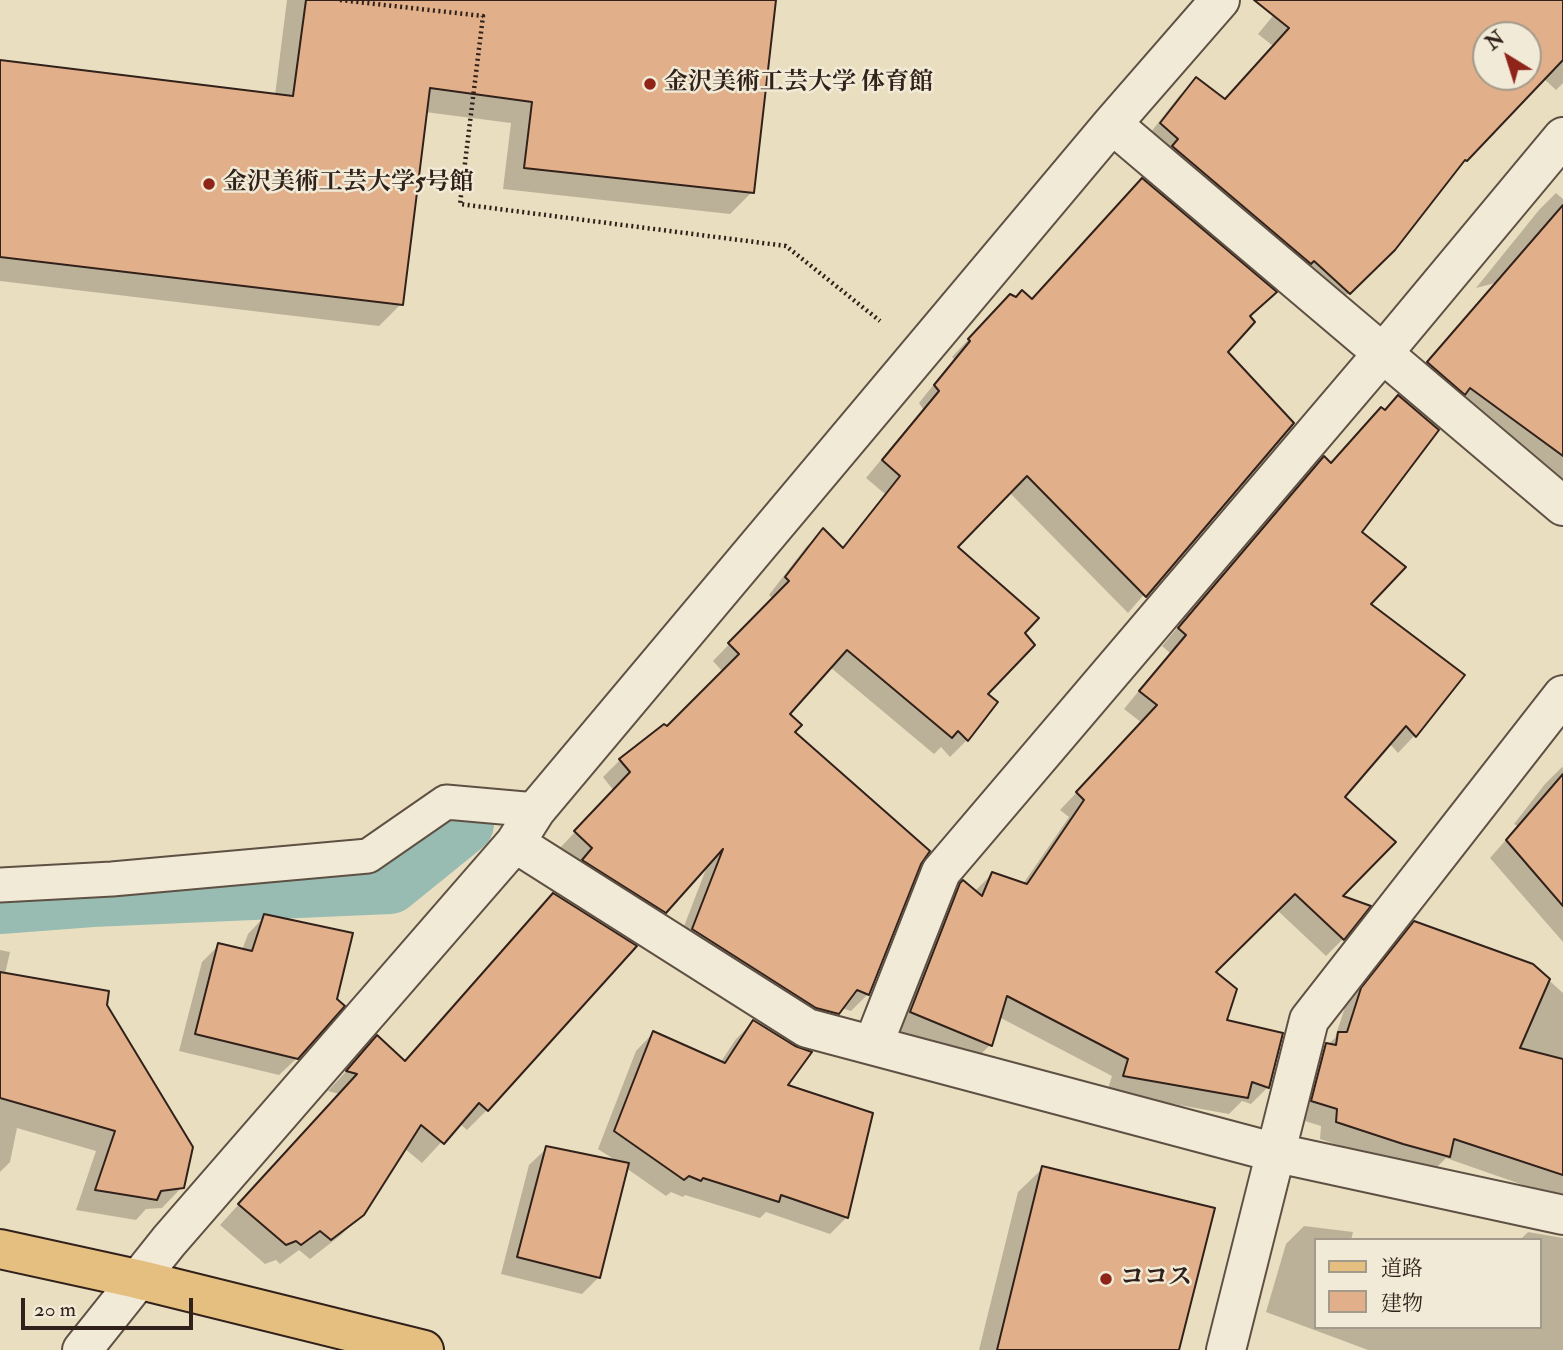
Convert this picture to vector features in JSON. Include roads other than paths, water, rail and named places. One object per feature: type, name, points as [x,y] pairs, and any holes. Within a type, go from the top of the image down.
[{"type":"main road","points":[[0,1249],[137,1279],[424,1350]]},
{"type":"street","points":[[82,1350],[137,1279],[516,843],[536,810],[1112,124],[1220,0]]},
{"type":"street","points":[[1112,124],[1563,506]]},
{"type":"street","points":[[873,1045],[941,872],[1383,353],[1563,137]]},
{"type":"street","points":[[1226,1350],[1309,1020],[1563,695]]},
{"type":"street","points":[[516,843],[807,1028],[1277,1153],[1563,1215]]},
{"type":"lane","points":[[0,885],[125,878],[368,856],[446,802],[536,810]]},
{"type":"waterway","points":[[0,904],[92,897],[390,884],[464,824]]},
{"type":"place","name":"金沢美術工芸大学 体育館","points":[[650,84]]},
{"type":"place","name":"金沢美術工芸大学5号館","points":[[209,184]]},
{"type":"place","name":"ココス","points":[[1106,1279]]}]
